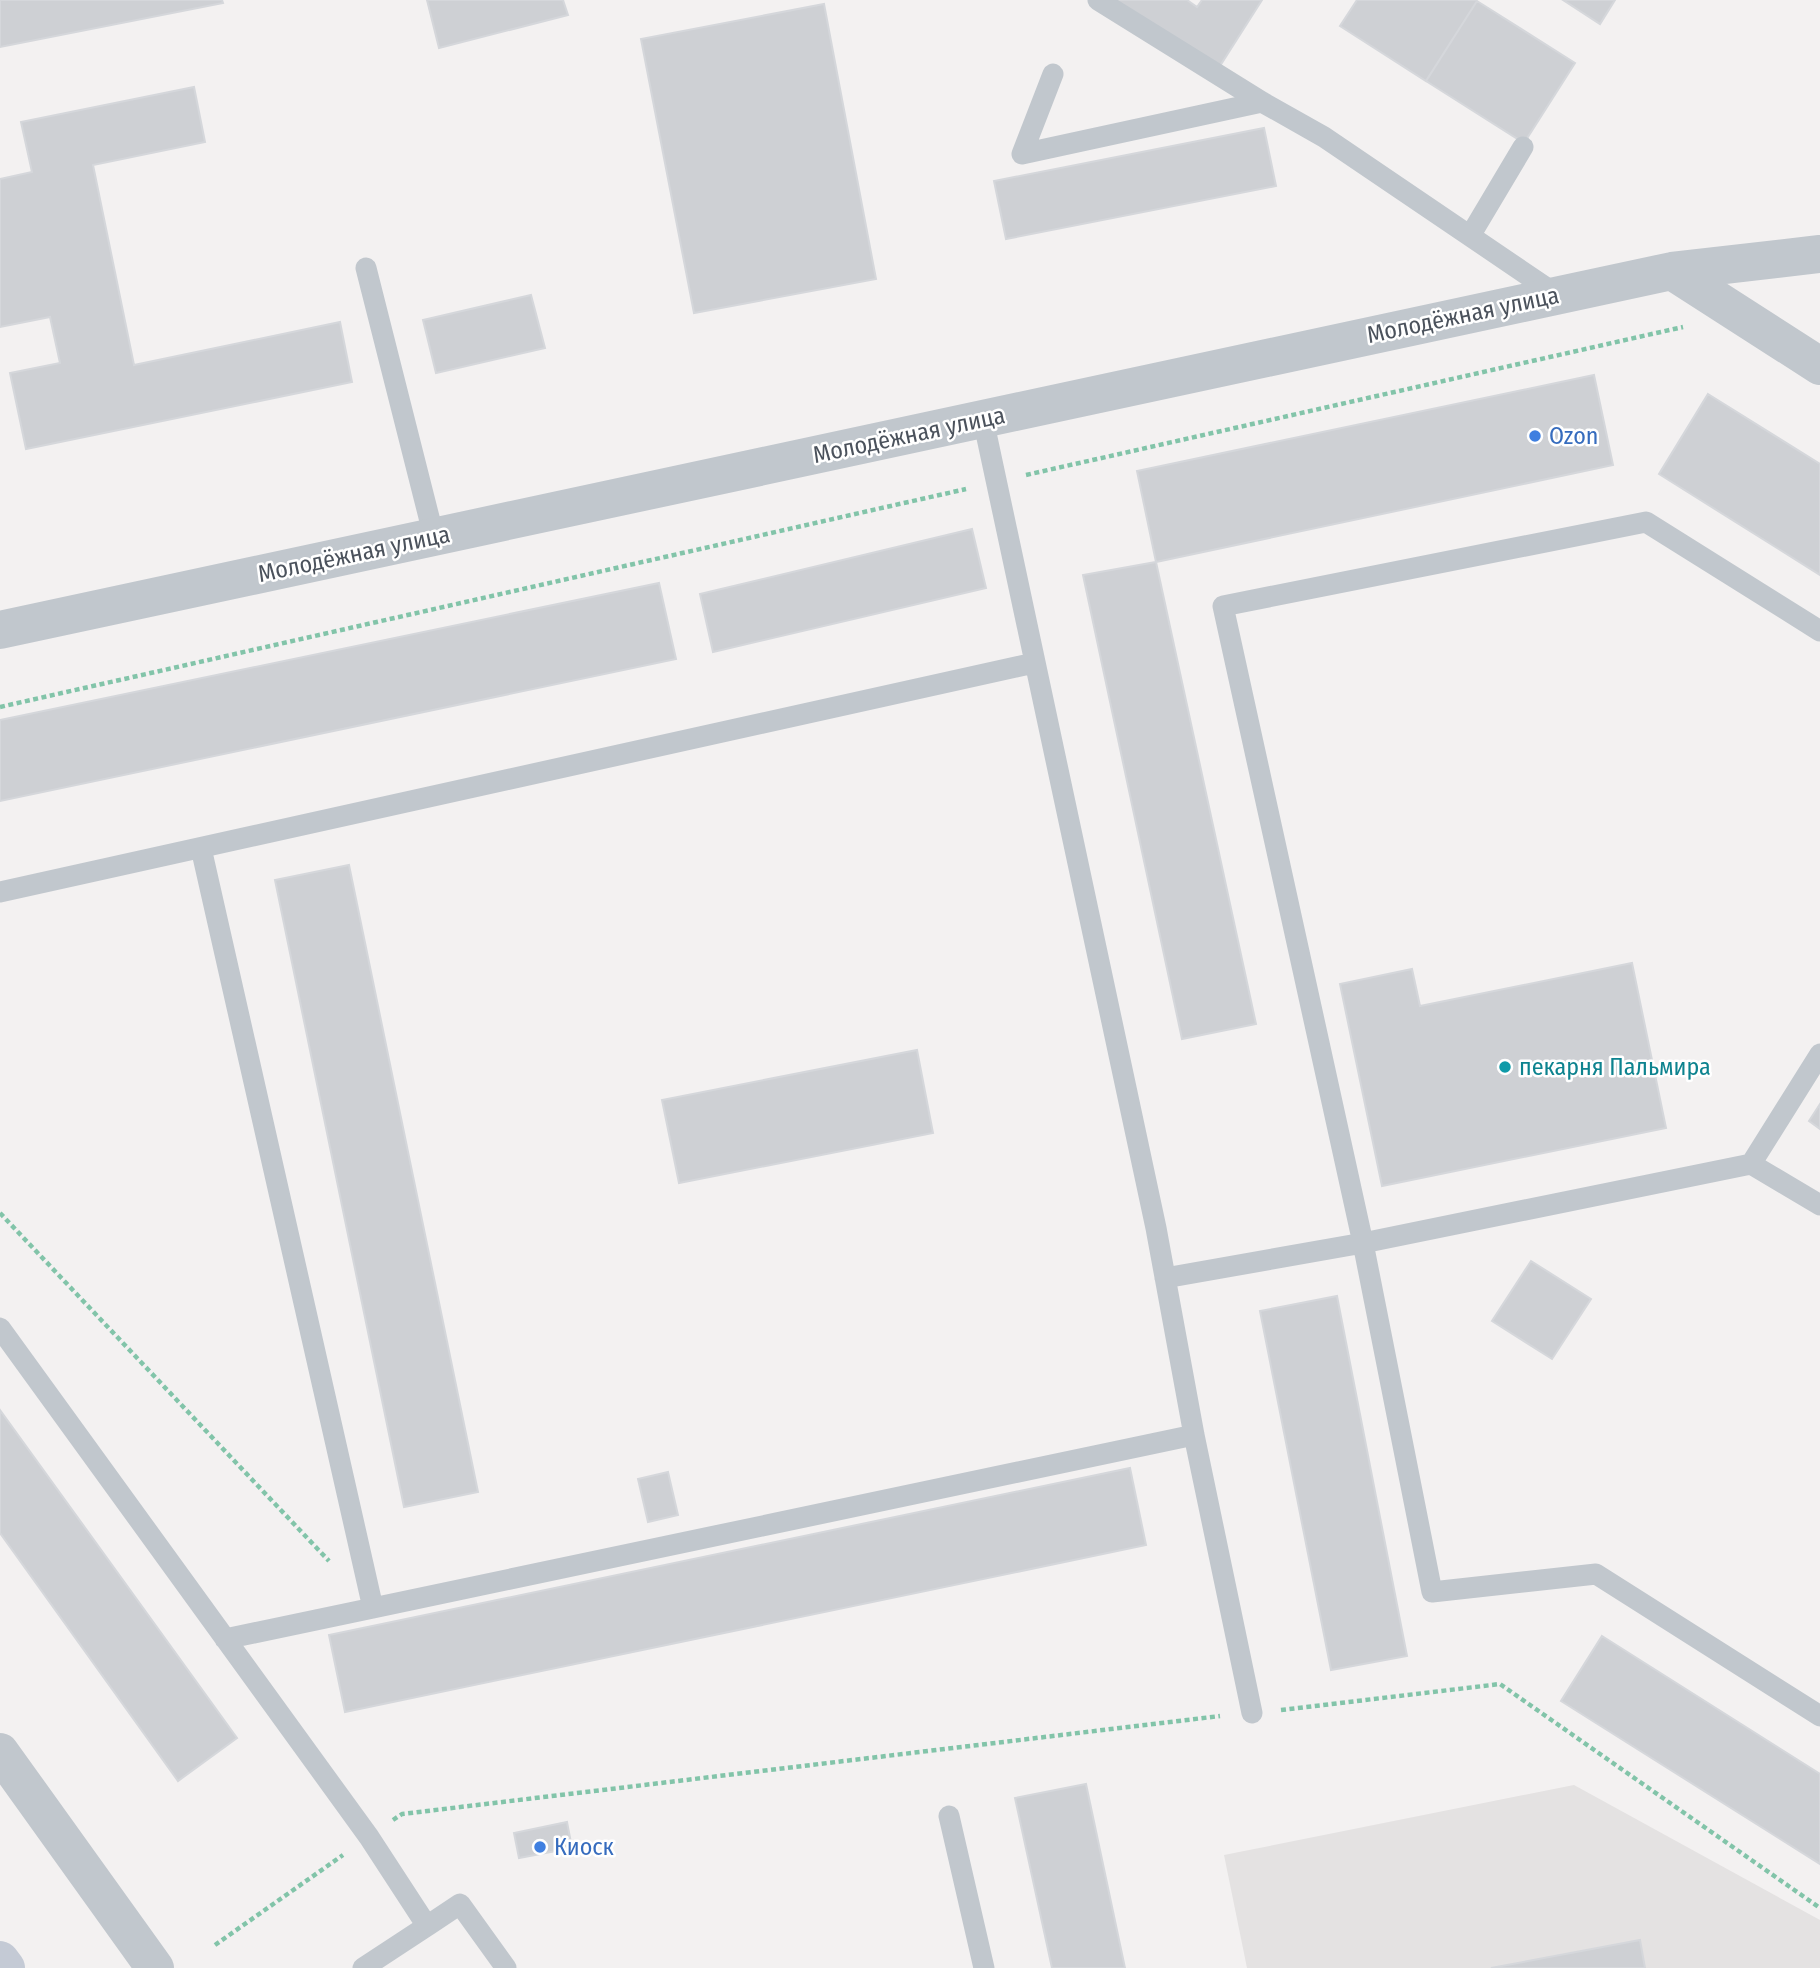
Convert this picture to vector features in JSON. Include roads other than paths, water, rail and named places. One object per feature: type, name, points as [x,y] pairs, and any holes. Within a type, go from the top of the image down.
[{"type":"street","name":"Молодёжная улица","points":[[0,630],[1672,271],[1820,254]]},
{"type":"street","points":[[1672,271],[1820,366]]},
{"type":"street","points":[[0,1752],[155,1968]]},
{"type":"street","points":[[0,1960],[6,1968]]},
{"type":"lane","points":[[1098,0],[1262,102],[1324,137],[1557,295]]},
{"type":"lane","points":[[1053,75],[1022,154],[1262,102]]},
{"type":"lane","points":[[1470,236],[1523,147]]},
{"type":"lane","points":[[366,268],[434,537]]},
{"type":"lane","points":[[983,419],[1165,1278],[1194,1435],[1252,1713]]},
{"type":"lane","points":[[1820,631],[1646,522],[1223,606],[1363,1243],[1432,1592],[1596,1574],[1820,1716]]},
{"type":"lane","points":[[0,892],[1034,663]]},
{"type":"lane","points":[[201,848],[373,1608]]},
{"type":"lane","points":[[1751,1164],[1820,1054]]},
{"type":"lane","points":[[1165,1278],[1363,1243],[1751,1164],[1820,1205]]},
{"type":"lane","points":[[0,1328],[369,1837],[427,1926]]},
{"type":"lane","points":[[225,1639],[1194,1435]]},
{"type":"lane","points":[[949,1816],[984,1968]]},
{"type":"lane","points":[[363,1968],[460,1904],[506,1968]]},
{"type":"place","name":"Ozon","points":[[1535,436]]},
{"type":"place","name":"пекарня Пальмира","points":[[1505,1067]]},
{"type":"place","name":"Киоск","points":[[540,1847]]}]
